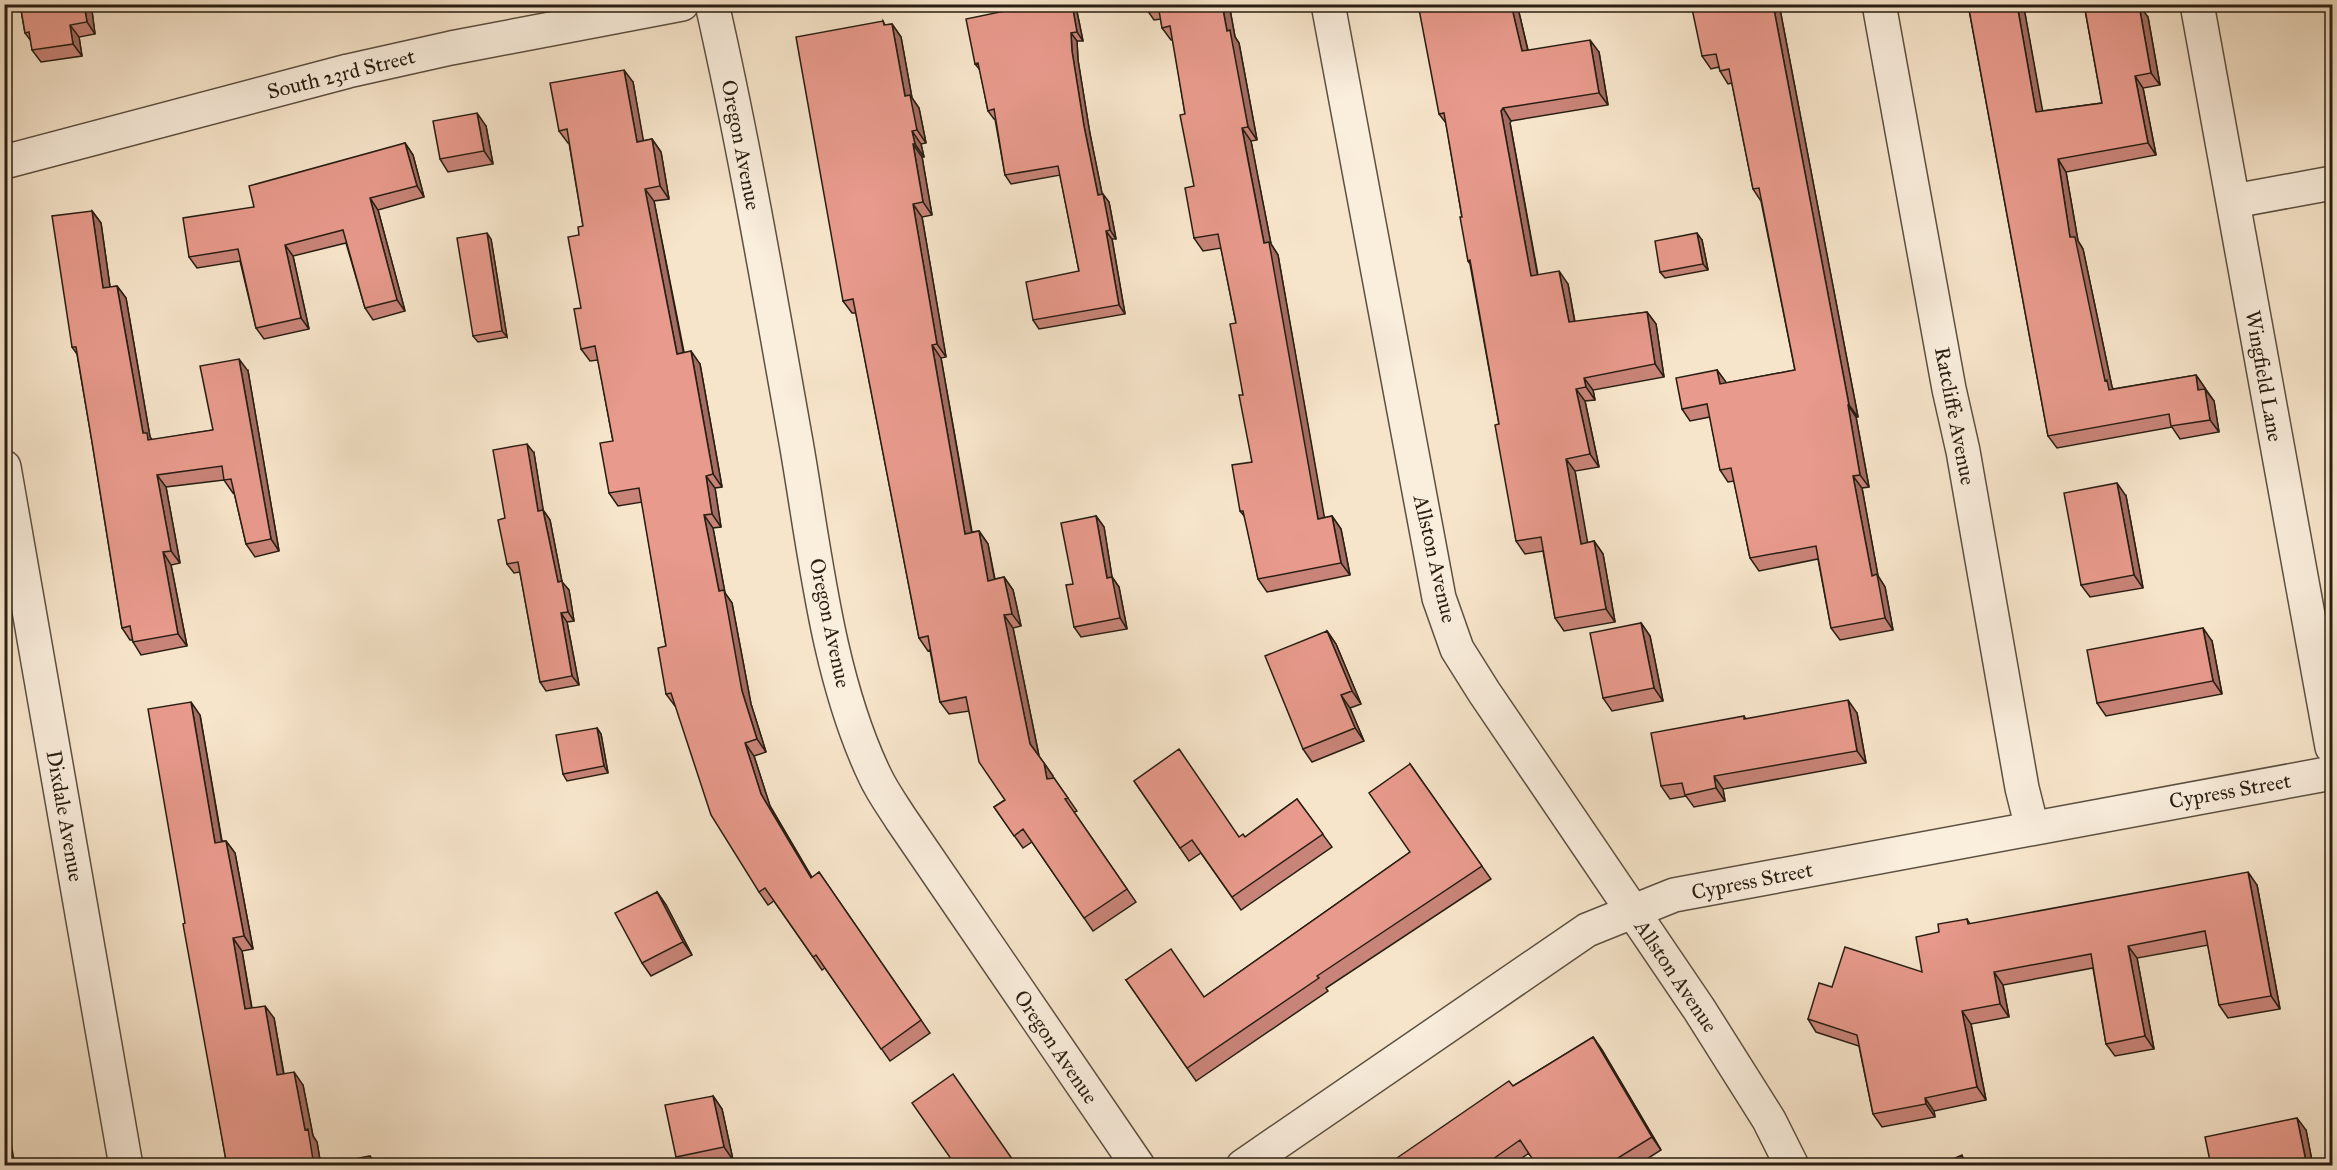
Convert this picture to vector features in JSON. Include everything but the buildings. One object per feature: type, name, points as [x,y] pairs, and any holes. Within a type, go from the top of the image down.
[{"type":"street","name":"South 23rd Street","points":[[4,162],[382,63],[682,4]]},
{"type":"street","name":"Oregon Avenue","points":[[712,4],[728,76],[777,335],[832,650],[853,724],[876,778],[901,819],[1137,1166]]},
{"type":"street","name":"Allston Avenue","points":[[1328,4],[1439,598],[1457,649],[1763,1110],[1792,1166]]},
{"type":"street","name":"Ratcliffe Avenue","points":[[1879,4],[1947,377],[1963,451],[2022,788],[2032,828]]},
{"type":"street","name":"Wingfield Lane","points":[[2197,4],[2332,747]]},
{"type":"street","points":[[2234,201],[2332,183]]},
{"type":"street","name":"Dixdale Avenue","points":[[4,467],[126,1166]]},
{"type":"street","name":"Cypress Street","points":[[1243,1166],[1587,930],[1674,895],[2332,772]]}]
